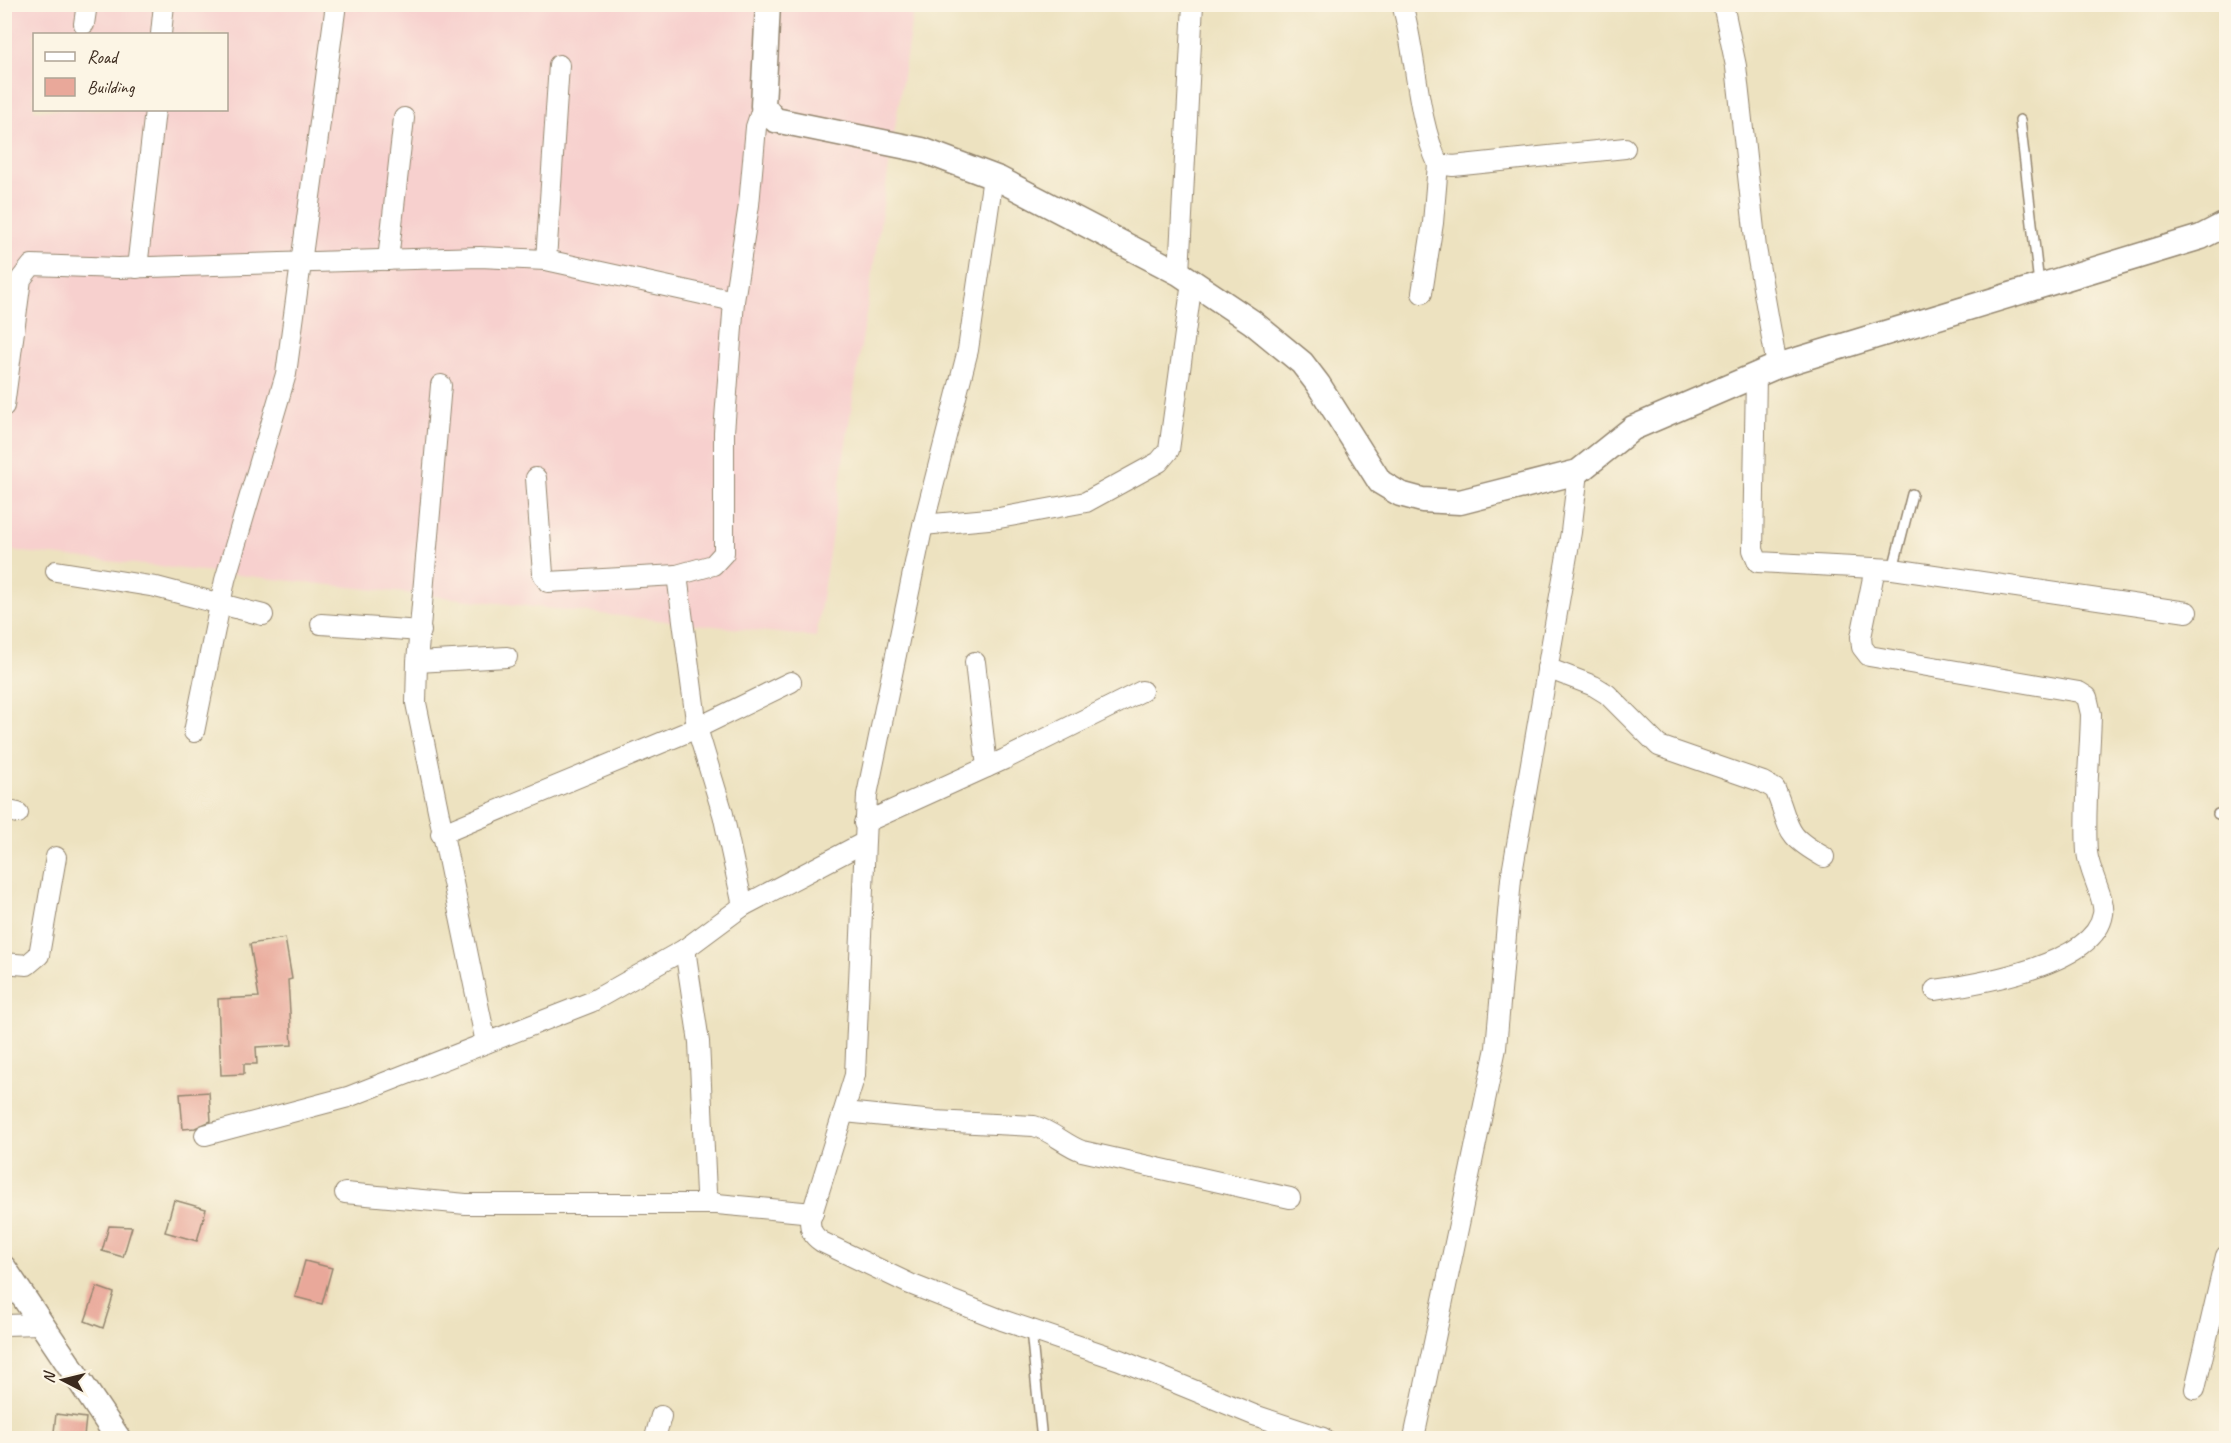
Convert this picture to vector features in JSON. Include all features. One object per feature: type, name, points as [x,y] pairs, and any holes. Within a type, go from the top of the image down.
[{"type":"street","points":[[161,33],[164,4]]},
{"type":"street","points":[[194,732],[220,605],[286,374],[336,4]]},
{"type":"street","points":[[536,478],[543,574],[548,582],[677,575],[713,565],[724,553],[724,432],[734,301],[748,205],[756,127],[764,106],[768,4]]},
{"type":"street","points":[[923,525],[999,518],[1086,502],[1159,462],[1169,450],[1186,277],[1193,4]]},
{"type":"street","points":[[1402,4],[1410,32],[1425,121],[1438,164],[1433,223],[1422,293]]},
{"type":"street","points":[[1723,4],[1736,66],[1767,371],[1753,550],[1758,562],[1884,569],[2187,612]]},
{"type":"street","points":[[546,260],[559,64]]},
{"type":"street","points":[[764,106],[775,120],[922,150],[993,177],[1186,277],[1252,322],[1302,363],[1318,384],[1380,482],[1400,494],[1422,500],[1460,502],[1578,472],[1633,428],[1767,371],[2201,237],[2226,224]]},
{"type":"street","points":[[137,268],[155,111]]},
{"type":"street","points":[[388,260],[404,118]]},
{"type":"street","points":[[1438,164],[1453,166],[1625,148]]},
{"type":"street","points":[[993,177],[968,350],[923,525],[875,747],[864,833],[855,1076],[810,1227],[813,1236],[822,1242],[910,1284],[1031,1330],[1120,1360],[1254,1415],[1323,1438]]},
{"type":"street","points":[[4,406],[21,279],[32,265],[137,268],[480,257],[546,260],[734,301]]},
{"type":"street","points":[[441,385],[417,662],[416,703],[441,834],[486,1042]]},
{"type":"street","points":[[1414,1438],[1496,1048],[1511,879],[1571,532],[1578,472]]},
{"type":"street","points":[[1884,569],[1861,636],[1862,647],[1869,656],[2079,692],[2087,697],[2091,714],[2087,849],[2092,879],[2104,903],[2098,928],[2067,954],[2041,967],[1979,984],[1935,990]]},
{"type":"street","points":[[56,571],[156,587],[263,615]]},
{"type":"street","points":[[677,575],[697,728],[723,814],[743,906]]},
{"type":"street","points":[[321,624],[421,631]]},
{"type":"street","points":[[417,662],[507,657]]},
{"type":"street","points":[[975,662],[987,768]]},
{"type":"street","points":[[1548,668],[1594,686],[1607,694],[1659,746],[1763,782],[1775,789],[1784,820],[1791,833],[1799,842],[1824,857]]},
{"type":"street","points":[[441,834],[697,728],[791,682]]},
{"type":"street","points":[[205,1135],[348,1097],[591,1002],[685,948],[743,906],[864,833],[987,768],[1142,691]]},
{"type":"street","points":[[4,963],[27,965],[39,955],[56,857]]},
{"type":"street","points":[[685,948],[700,1054],[706,1193],[710,1201],[717,1204]]},
{"type":"street","points":[[845,1112],[1034,1126],[1045,1129],[1067,1146],[1082,1151],[1290,1198]]},
{"type":"street","points":[[345,1193],[465,1204],[717,1204],[813,1213]]},
{"type":"street","points":[[2195,1389],[2226,1256]]},
{"type":"street","points":[[4,1268],[118,1438]]},
{"type":"street","points":[[4,1324],[41,1324]]},
{"type":"street","points":[[655,1438],[660,1416]]},
{"type":"lane","points":[[2020,120],[2039,286]]},
{"type":"lane","points":[[1884,569],[1912,494]]},
{"type":"lane","points":[[1031,1330],[1041,1431]]},
{"type":"shaded area","points":[[5,5],[914,5],[816,637],[5,550]]},
{"type":"building","points":[[285,938],[292,979],[288,980],[292,1045],[256,1047],[257,1064],[244,1064],[244,1074],[221,1075],[218,999],[259,997],[250,944]]},
{"type":"building","points":[[209,1092],[211,1121],[195,1128],[183,1129],[180,1094]]},
{"type":"building","points":[[174,1200],[206,1209],[197,1241],[165,1232]]},
{"type":"building","points":[[109,1226],[132,1227],[123,1257],[102,1251]]},
{"type":"building","points":[[305,1261],[332,1268],[322,1304],[295,1297]]},
{"type":"building","points":[[97,1287],[114,1293],[103,1328],[85,1321]]},
{"type":"building","points":[[56,1414],[86,1418],[84,1436],[54,1432]]}]
